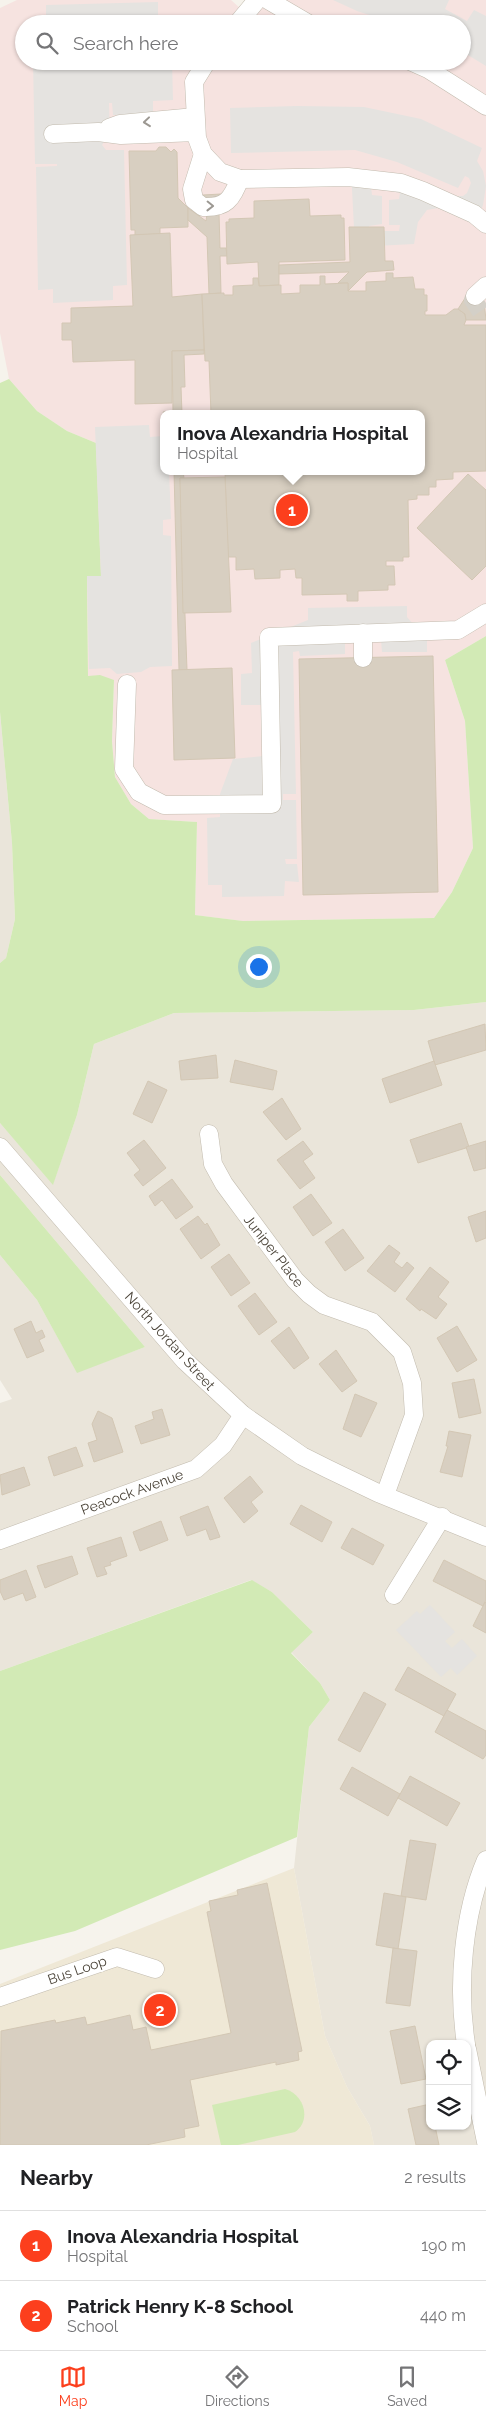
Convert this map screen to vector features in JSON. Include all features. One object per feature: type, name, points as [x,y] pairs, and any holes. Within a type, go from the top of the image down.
[{"type":"street","points":[[244,15],[257,0]]},
{"type":"street","points":[[268,0],[294,15]]},
{"type":"street","points":[[201,70],[194,82],[196,124],[203,154],[220,172],[240,179],[348,177],[400,183],[423,191],[474,214],[486,224]]},
{"type":"street","points":[[438,70],[486,106]]},
{"type":"street","points":[[53,134],[98,132],[120,124],[196,124]]},
{"type":"street","points":[[203,154],[192,189],[194,200],[204,207],[222,206],[232,196],[240,179]]},
{"type":"street","points":[[127,684],[124,770],[139,792],[164,805],[272,804],[268,637],[458,630],[486,613]]},
{"type":"street","points":[[363,634],[363,658]]},
{"type":"street","name":"Juniper Place","points":[[209,1134],[213,1164],[224,1184],[295,1280],[308,1294],[324,1304],[372,1322],[402,1352],[412,1384],[414,1415],[385,1495]]},
{"type":"street","name":"North Jordan Street","points":[[0,1147],[185,1362],[243,1415],[302,1456],[385,1495],[442,1517],[486,1537]]},
{"type":"street","name":"Peacock Avenue","points":[[0,1540],[196,1469],[223,1445],[243,1415]]},
{"type":"street","points":[[394,1595],[442,1517]]},
{"type":"street","points":[[466,2040],[462,1968],[476,1890],[486,1860]]},
{"type":"street","name":"Bus Loop","points":[[0,1997],[116,1957],[155,1969]]},
{"type":"street","points":[[471,2069],[486,2142]]},
{"type":"shaded area","points":[[17,0],[231,0],[248,15],[15,15],[15,70],[471,70],[471,15],[254,15],[267,0],[486,0],[486,636],[445,660],[465,721],[473,848],[452,892],[434,918],[243,921],[195,915],[197,822],[149,819],[131,804],[115,777],[112,741],[114,680],[88,676],[87,576],[96,443],[67,431],[37,411],[9,379],[0,333],[0,8]]},
{"type":"shaded area","points":[[333,0],[449,0],[445,9],[456,15],[369,15]]},
{"type":"shaded area","points":[[158,2],[158,15],[46,15],[46,5]]},
{"type":"shaded area","points":[[474,10],[486,16],[486,66],[471,57],[471,15]]},
{"type":"shaded area","points":[[33,70],[172,70],[173,100],[153,101],[153,114],[113,115],[112,103],[109,103],[110,140],[105,140],[102,145],[106,150],[124,150],[127,285],[113,286],[113,300],[53,303],[53,289],[38,290],[36,167],[57,166],[57,164],[35,164]]},
{"type":"shaded area","points":[[364,107],[421,119],[482,148],[477,161],[483,171],[486,186],[483,205],[475,225],[438,208],[427,210],[418,222],[414,244],[355,247],[351,170],[410,178],[457,196],[463,196],[467,193],[471,183],[469,178],[465,176],[458,188],[397,162],[355,150],[231,153],[230,108]],"holes":[[[371,187],[400,193],[399,199],[389,200],[389,225],[400,225],[399,231],[369,231],[369,226],[382,224],[382,196],[372,195]]]},
{"type":"shaded area","points":[[149,425],[150,437],[160,436],[160,475],[169,475],[171,519],[163,520],[163,535],[171,536],[172,666],[150,667],[141,672],[117,674],[110,668],[89,669],[87,576],[101,576],[95,427]]},
{"type":"shaded area","points":[[407,606],[407,617],[427,640],[427,652],[382,652],[381,640],[345,640],[345,654],[300,656],[299,651],[293,652],[296,794],[283,794],[283,800],[296,800],[297,859],[285,859],[286,864],[297,864],[299,882],[285,881],[284,896],[222,897],[222,885],[208,885],[207,818],[220,817],[220,794],[233,759],[263,756],[262,705],[241,705],[241,674],[252,673],[251,643],[308,620],[308,608]]},
{"type":"shaded area","points":[[0,712],[12,843],[15,919],[6,958],[0,963]]},
{"type":"shaded area","points":[[486,1002],[486,2145],[374,2145],[370,2126],[347,2087],[325,2036],[294,1868],[309,1727],[330,1700],[320,1683],[291,1652],[313,1632],[272,1592],[251,1580],[0,1671],[0,1403],[12,1399],[0,1380],[0,1255],[37,1300],[77,1372],[145,1347],[0,1175],[0,1123],[53,1184],[77,1115],[94,1044],[174,1013],[414,1010]]},
{"type":"shaded area","points":[[430,1605],[455,1632],[445,1641],[452,1648],[462,1639],[477,1656],[457,1675],[451,1668],[441,1677],[396,1630],[417,1611],[420,1614]]},
{"type":"shaded area","points":[[294,1868],[325,2036],[347,2087],[370,2126],[374,2145],[0,2145],[0,1984]]},
{"type":"green space","points":[[9,379],[37,411],[67,431],[96,443],[101,576],[87,577],[88,676],[100,675],[114,680],[112,741],[115,777],[131,804],[149,819],[197,822],[195,915],[243,921],[434,918],[452,892],[473,848],[465,721],[445,660],[486,636],[486,1002],[414,1010],[174,1013],[94,1044],[77,1115],[53,1185],[0,1123],[0,963],[6,958],[15,919],[12,843],[0,712],[0,383]]},
{"type":"green space","points":[[0,1175],[145,1347],[77,1373],[37,1300],[0,1255]]},
{"type":"green space","points":[[252,1580],[272,1592],[313,1632],[291,1653],[320,1683],[330,1700],[309,1727],[297,1837],[75,1931],[0,1950],[0,1671]]},
{"type":"green space","points":[[285,2089],[297,2096],[304,2108],[303,2121],[295,2132],[238,2145],[221,2145],[212,2105]]},
{"type":"building","points":[[159,147],[166,147],[171,152],[174,149],[177,152],[178,198],[188,208],[188,227],[160,228],[160,234],[135,235],[135,230],[131,230],[129,151],[156,151]]},
{"type":"building","points":[[221,194],[219,213],[220,248],[226,248],[227,256],[220,256],[221,293],[209,294],[207,237],[188,220],[188,208],[206,221],[207,214],[203,213],[203,195]]},
{"type":"building","points":[[309,199],[310,216],[341,215],[341,218],[344,218],[345,260],[279,262],[279,285],[259,286],[258,262],[227,264],[226,222],[229,222],[229,219],[254,218],[254,201]]},
{"type":"building","points":[[349,227],[384,227],[385,261],[393,261],[394,270],[367,272],[348,291],[348,283],[338,283],[349,272],[279,274],[279,265],[350,262]]},
{"type":"building","points":[[170,233],[172,297],[202,294],[204,350],[172,351],[172,403],[135,404],[135,360],[73,362],[72,340],[62,340],[62,323],[71,323],[71,308],[133,306],[130,235]]},
{"type":"building","points":[[386,273],[393,273],[393,278],[413,277],[415,289],[424,289],[424,295],[427,295],[427,311],[425,311],[425,315],[446,315],[454,309],[458,309],[465,314],[466,320],[464,325],[486,325],[486,471],[453,472],[453,479],[436,480],[436,487],[429,487],[429,495],[417,495],[417,499],[408,500],[409,557],[403,557],[403,561],[386,561],[386,566],[394,566],[395,585],[388,585],[388,590],[358,591],[358,601],[347,601],[347,594],[302,595],[302,578],[296,578],[295,569],[280,570],[280,578],[255,579],[254,569],[236,570],[236,557],[228,557],[225,475],[425,475],[425,410],[211,410],[209,361],[205,361],[202,294],[224,293],[224,295],[233,295],[233,286],[253,285],[253,278],[258,278],[259,286],[281,285],[281,294],[300,293],[300,285],[320,285],[320,276],[325,276],[325,284],[348,283],[348,291],[366,291],[366,282],[386,281]]},
{"type":"building","points":[[469,292],[484,301],[486,320],[466,320],[465,314],[458,309]]},
{"type":"building","points":[[204,350],[204,354],[184,355],[185,387],[181,387],[182,410],[173,410],[172,351]]},
{"type":"building","points":[[468,474],[486,490],[486,566],[472,580],[417,528]]},
{"type":"building","points":[[174,475],[184,475],[184,478],[180,478],[187,670],[179,670]]},
{"type":"building","points":[[225,477],[231,612],[183,613],[180,478]]},
{"type":"building","points":[[433,656],[438,892],[303,895],[299,659]]},
{"type":"building","points":[[232,668],[235,758],[174,760],[172,670]]},
{"type":"building","points":[[485,1024],[486,1050],[435,1065],[428,1041]]},
{"type":"building","points":[[216,1055],[218,1078],[181,1080],[179,1061]]},
{"type":"building","points":[[235,1060],[277,1071],[273,1090],[230,1082]]},
{"type":"building","points":[[434,1061],[442,1085],[390,1103],[382,1079]]},
{"type":"building","points":[[148,1081],[167,1090],[152,1123],[133,1114]]},
{"type":"building","points":[[282,1098],[301,1129],[286,1140],[263,1112]]},
{"type":"building","points":[[461,1123],[469,1147],[418,1163],[410,1140]]},
{"type":"building","points":[[144,1140],[166,1168],[143,1186],[134,1175],[140,1170],[127,1153]]},
{"type":"building","points":[[303,1141],[313,1154],[303,1161],[315,1178],[300,1189],[277,1160]]},
{"type":"building","points":[[486,1141],[486,1168],[474,1171],[466,1147]]},
{"type":"building","points":[[172,1179],[193,1207],[176,1219],[162,1200],[155,1206],[149,1196]]},
{"type":"building","points":[[311,1194],[332,1223],[313,1236],[293,1207]]},
{"type":"building","points":[[486,1211],[486,1238],[476,1242],[468,1217]]},
{"type":"building","points":[[198,1216],[205,1225],[207,1223],[220,1245],[201,1259],[180,1229]]},
{"type":"building","points":[[343,1229],[364,1258],[345,1271],[325,1242]]},
{"type":"building","points":[[389,1245],[400,1253],[394,1262],[402,1268],[407,1262],[414,1268],[395,1292],[367,1271]]},
{"type":"building","points":[[229,1254],[250,1283],[231,1296],[211,1267]]},
{"type":"building","points":[[430,1267],[449,1282],[438,1297],[447,1304],[436,1319],[421,1309],[420,1311],[406,1299]]},
{"type":"building","points":[[255,1293],[277,1322],[259,1335],[238,1306]]},
{"type":"building","points":[[31,1321],[36,1333],[42,1330],[45,1337],[39,1340],[44,1351],[27,1358],[14,1329]]},
{"type":"building","points":[[457,1326],[477,1360],[457,1372],[437,1338]]},
{"type":"building","points":[[289,1327],[309,1358],[294,1369],[271,1341]]},
{"type":"building","points":[[336,1350],[357,1381],[342,1392],[319,1364]]},
{"type":"building","points":[[474,1379],[481,1413],[459,1418],[452,1383]]},
{"type":"building","points":[[355,1394],[377,1403],[361,1437],[343,1429]]},
{"type":"building","points":[[162,1409],[170,1435],[141,1444],[135,1426],[154,1419],[152,1412]]},
{"type":"building","points":[[98,1411],[112,1418],[123,1452],[94,1462],[88,1443],[97,1440],[92,1424]]},
{"type":"building","points":[[449,1431],[471,1435],[462,1477],[440,1472],[448,1446],[446,1446]]},
{"type":"building","points":[[76,1447],[83,1466],[54,1476],[48,1457]]},
{"type":"building","points":[[24,1467],[30,1485],[2,1495],[0,1475]]},
{"type":"building","points":[[250,1476],[263,1492],[251,1502],[258,1511],[244,1523],[224,1498]]},
{"type":"building","points":[[301,1505],[332,1522],[322,1542],[290,1524]]},
{"type":"building","points":[[208,1506],[220,1537],[210,1540],[206,1529],[187,1536],[180,1517]]},
{"type":"building","points":[[161,1521],[168,1540],[140,1551],[133,1532]]},
{"type":"building","points":[[352,1528],[384,1545],[373,1565],[341,1548]]},
{"type":"building","points":[[121,1537],[127,1556],[110,1562],[111,1565],[104,1567],[107,1574],[97,1577],[87,1548]]},
{"type":"building","points":[[72,1556],[78,1574],[45,1588],[37,1566]]},
{"type":"building","points":[[444,1560],[486,1581],[486,1600],[483,1606],[433,1581]]},
{"type":"building","points":[[26,1570],[36,1597],[26,1601],[23,1593],[4,1600],[0,1591],[0,1580]]},
{"type":"building","points":[[486,1603],[486,1633],[473,1626]]},
{"type":"building","points":[[408,1667],[456,1694],[444,1716],[395,1690]]},
{"type":"building","points":[[364,1692],[386,1704],[360,1752],[338,1740]]},
{"type":"building","points":[[447,1710],[486,1731],[486,1755],[483,1759],[435,1732]]},
{"type":"building","points":[[352,1767],[400,1794],[388,1816],[340,1789]]},
{"type":"building","points":[[410,1776],[460,1803],[447,1826],[398,1798]]},
{"type":"building","points":[[410,1840],[436,1844],[426,1900],[401,1896]]},
{"type":"building","points":[[267,1883],[302,2051],[298,2052],[299,2060],[276,2065],[276,2062],[190,2080],[199,2126],[184,2129],[185,2137],[146,2145],[0,2145],[1,2031],[55,2020],[56,2023],[85,2017],[87,2025],[130,2015],[133,2030],[146,2027],[151,2050],[231,2033],[207,1912],[211,1911],[209,1901],[238,1895],[237,1890]]},
{"type":"building","points":[[384,1893],[406,1897],[398,1949],[376,1945]]},
{"type":"building","points":[[393,1948],[417,1951],[410,2006],[386,2003]]},
{"type":"building","points":[[415,2026],[426,2079],[401,2084],[390,2031]]},
{"type":"building","points":[[426,2105],[426,2130],[436,2130],[439,2145],[416,2145],[408,2109]]},
{"type":"tunnel","points":[[475,296],[473,300],[482,313],[486,313]]},
{"type":"place","name":"Inova Alexandria Hospital","points":[[292,510]]},
{"type":"place","name":"Patrick Henry K-8 School","points":[[160,2010]]}]
